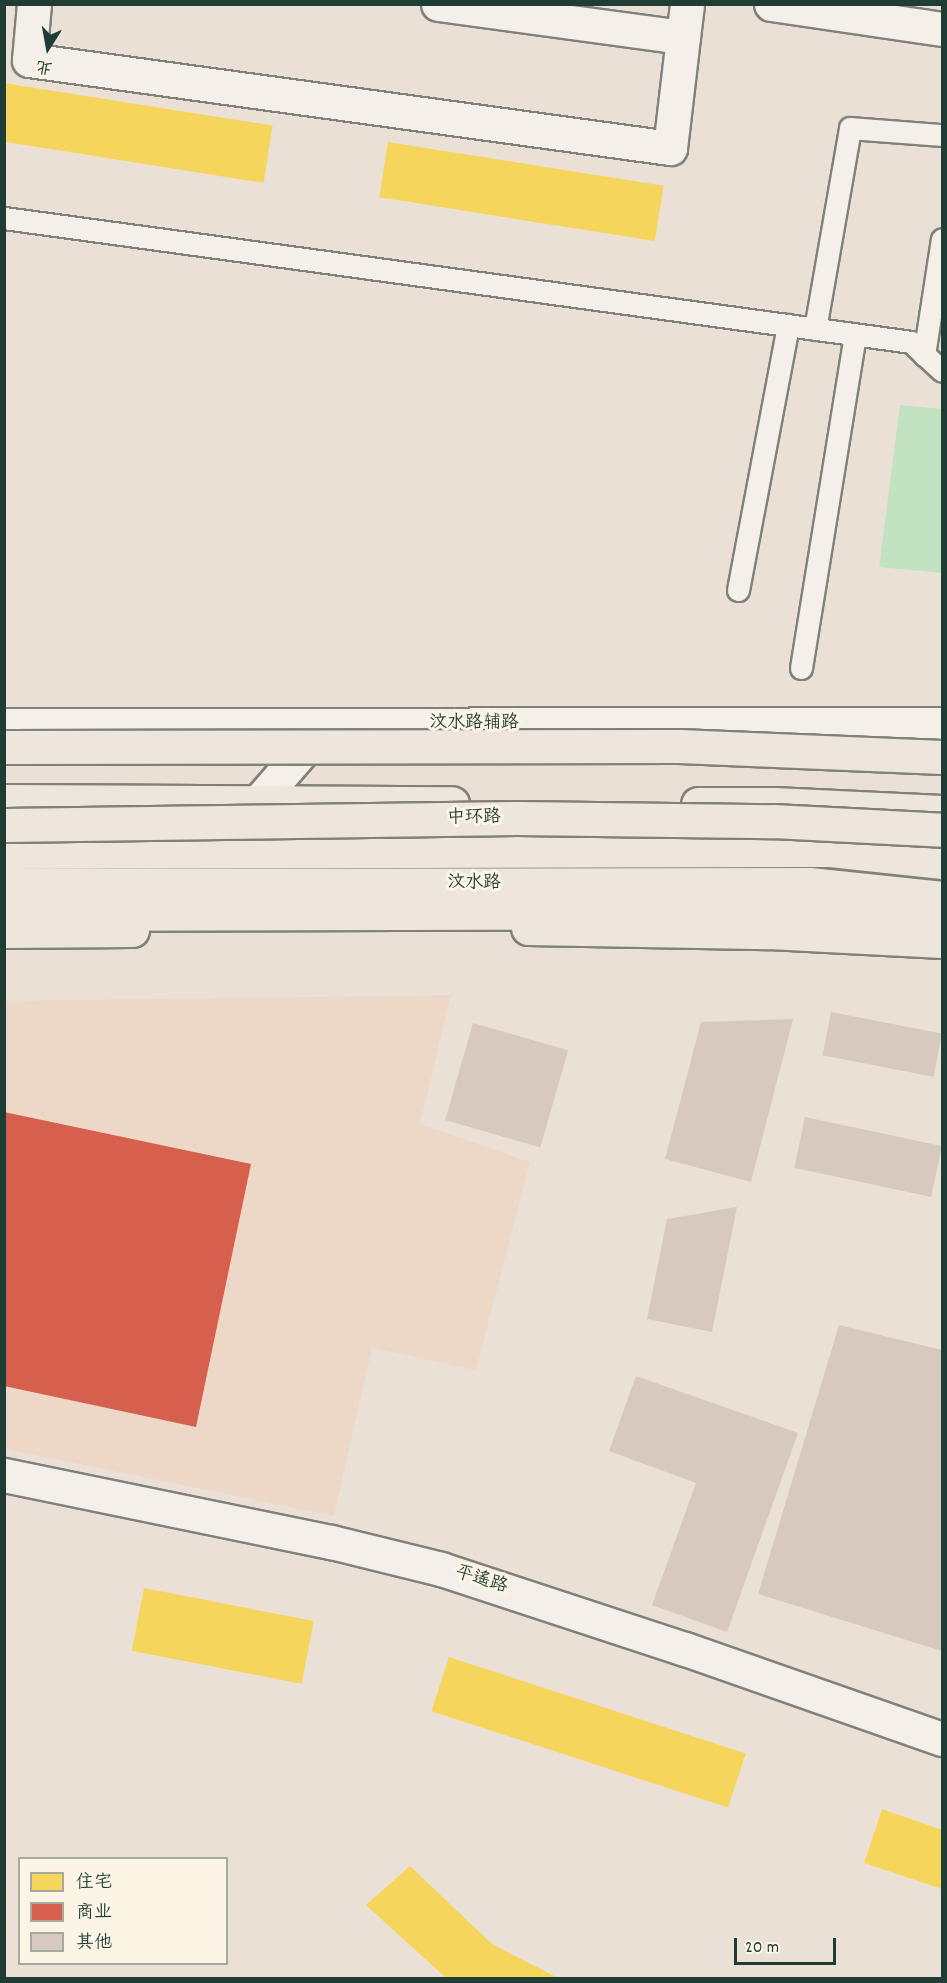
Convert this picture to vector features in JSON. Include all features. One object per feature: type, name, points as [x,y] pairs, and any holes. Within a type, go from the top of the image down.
[{"type":"main road","points":[[4,747],[679,746],[942,757]]},
{"type":"main road","points":[[4,801],[774,804],[942,812]]},
{"type":"main road","points":[[353,803],[487,851]]},
{"type":"main road","name":"中环路","points":[[4,825],[528,819],[773,821],[942,830]]},
{"type":"main road","name":"汶水路","points":[[4,852],[830,850],[942,862]]},
{"type":"main road","name":"汶水路","points":[[4,885],[809,884],[942,898]]},
{"type":"main road","points":[[4,914],[759,912],[942,922]]},
{"type":"main road","points":[[4,931],[516,928],[769,932],[942,941]]},
{"type":"street","points":[[34,4],[29,60],[670,148],[687,4]]},
{"type":"street","points":[[438,4],[683,37]]},
{"type":"street","points":[[771,4],[942,29]]},
{"type":"street","points":[[258,802],[325,724]]},
{"type":"street","name":"汶水路辅路","points":[[4,725],[942,724]]},
{"type":"street","name":"平遥路","points":[[4,1475],[320,1540],[441,1569],[685,1649],[942,1738]]},
{"type":"lane","points":[[815,329],[850,128],[942,135]]},
{"type":"lane","points":[[4,218],[911,342],[942,371]]},
{"type":"lane","points":[[924,354],[942,239]]},
{"type":"lane","points":[[738,590],[788,325]]},
{"type":"lane","points":[[801,668],[855,335]]},
{"type":"shaded area","points":[[451,995],[420,1124],[530,1162],[476,1370],[372,1348],[334,1516],[5,1449],[4,1001]]},
{"type":"green space","points":[[900,405],[942,409],[942,573],[879,567]]},
{"type":"building: 住宅","points":[[4,83],[273,126],[264,183],[4,142]]},
{"type":"building: 住宅","points":[[388,142],[664,186],[655,241],[379,197]]},
{"type":"building: 住宅","points":[[144,1588],[314,1621],[302,1684],[132,1651]]},
{"type":"building: 住宅","points":[[449,1657],[746,1753],[728,1808],[431,1711]]},
{"type":"building: 住宅","points":[[882,1809],[942,1830],[942,1889],[864,1863]]},
{"type":"building: 住宅","points":[[410,1866],[492,1944],[558,1978],[446,1978],[366,1905]]},
{"type":"building: 商业","points":[[4,1112],[251,1164],[196,1427],[4,1386]]},
{"type":"building: 其他","points":[[831,1012],[942,1034],[934,1077],[823,1055]]},
{"type":"building: 其他","points":[[793,1019],[751,1182],[665,1159],[701,1022]]},
{"type":"building: 其他","points":[[473,1023],[568,1050],[540,1147],[445,1120]]},
{"type":"building: 其他","points":[[805,1117],[942,1146],[931,1197],[794,1168]]},
{"type":"building: 其他","points":[[737,1207],[712,1332],[647,1319],[667,1219]]},
{"type":"building: 其他","points":[[839,1325],[942,1350],[942,1651],[758,1594]]},
{"type":"building: 其他","points":[[636,1376],[798,1433],[727,1632],[652,1605],[696,1483],[609,1451]]}]
